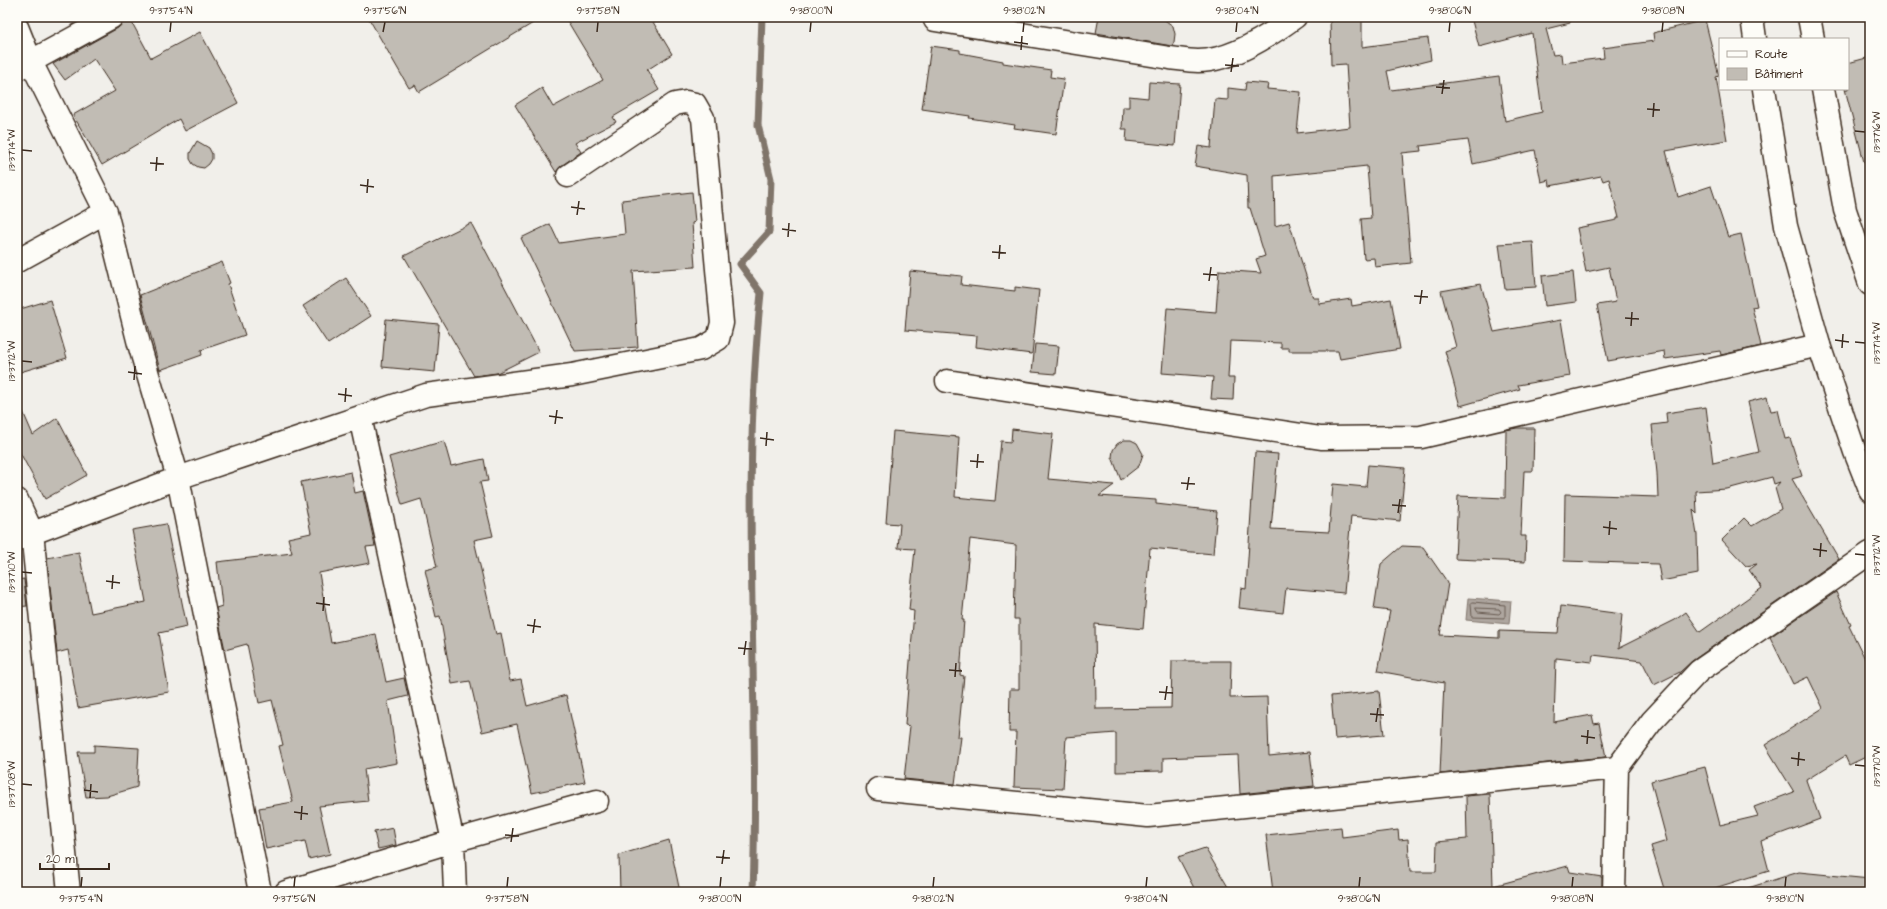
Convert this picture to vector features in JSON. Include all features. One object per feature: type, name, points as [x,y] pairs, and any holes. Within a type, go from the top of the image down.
[{"type":"street","points":[[24,65],[112,17]]},
{"type":"street","points":[[935,20],[1162,57],[1198,61],[1224,57],[1272,34],[1295,17]]},
{"type":"street","points":[[1752,17],[1755,38]]},
{"type":"street","points":[[1809,17],[1813,38]]},
{"type":"street","points":[[17,27],[24,65],[106,212],[139,344],[178,478],[260,892]]},
{"type":"street","points":[[1764,90],[1786,226],[1819,345],[1855,452],[1870,490]]},
{"type":"street","points":[[1823,90],[1845,210],[1870,284]]},
{"type":"street","points":[[24,536],[178,478],[426,396],[572,375],[701,349],[718,339],[722,323],[703,118],[695,104],[686,102],[675,104],[568,176]]},
{"type":"street","points":[[17,261],[106,212]]},
{"type":"street","points":[[947,381],[1321,438],[1421,437],[1819,345]]},
{"type":"street","points":[[360,417],[453,841],[455,892]]},
{"type":"street","points":[[17,500],[24,536],[68,892]]},
{"type":"street","points":[[1614,892],[1617,768],[1652,721],[1699,671],[1870,553]]},
{"type":"street","points":[[878,789],[1148,816],[1617,768]]},
{"type":"street","points":[[286,892],[453,841],[598,801]]},
{"type":"water","points":[[1468,598],[1511,601],[1509,624],[1466,620]]},
{"type":"building","points":[[124,17],[129,17],[151,58],[200,32],[238,103],[185,131],[179,119],[102,165],[73,115],[115,91],[94,59],[65,80],[53,64],[118,28],[123,23]]},
{"type":"building","points":[[368,17],[543,17],[419,92],[415,85],[409,88]]},
{"type":"building","points":[[565,17],[650,17],[672,54],[647,70],[659,90],[613,117],[616,122],[575,143],[581,152],[561,166],[556,172],[515,105],[542,88],[553,107],[603,80]]},
{"type":"building","points":[[1099,17],[1162,18],[1173,26],[1175,34],[1174,42],[1172,46],[1096,33]]},
{"type":"building","points":[[1330,17],[1362,17],[1362,47],[1428,38],[1431,60],[1387,71],[1391,90],[1499,76],[1505,121],[1542,112],[1532,33],[1479,47],[1471,17],[1569,17],[1570,23],[1546,29],[1553,55],[1561,54],[1562,63],[1604,58],[1603,48],[1654,41],[1653,33],[1705,20],[1719,76],[1716,77],[1727,140],[1666,151],[1678,197],[1711,186],[1728,237],[1741,234],[1757,306],[1752,307],[1761,346],[1721,355],[1720,351],[1665,359],[1664,351],[1608,361],[1597,305],[1616,302],[1609,267],[1586,272],[1577,228],[1617,220],[1617,218],[1619,218],[1609,179],[1603,181],[1601,176],[1550,186],[1549,180],[1541,182],[1535,150],[1473,164],[1468,140],[1420,146],[1421,151],[1402,153],[1411,263],[1375,267],[1374,258],[1364,259],[1361,219],[1371,218],[1367,166],[1274,176],[1275,226],[1289,222],[1313,298],[1319,298],[1319,304],[1351,299],[1352,306],[1391,299],[1400,349],[1340,359],[1338,351],[1289,351],[1289,348],[1281,348],[1281,343],[1230,341],[1228,378],[1234,378],[1233,400],[1211,399],[1213,377],[1162,373],[1167,308],[1216,312],[1219,270],[1261,273],[1256,259],[1265,256],[1250,208],[1248,208],[1247,175],[1195,166],[1198,146],[1211,148],[1215,99],[1228,100],[1228,88],[1245,90],[1246,82],[1268,84],[1267,89],[1301,92],[1297,133],[1350,127],[1346,64],[1331,65]]},
{"type":"building","points":[[931,46],[960,50],[960,53],[1003,61],[1003,63],[1051,70],[1050,77],[1064,79],[1056,134],[1014,128],[1015,125],[969,118],[970,116],[922,109]]},
{"type":"building","points":[[1870,57],[1870,161],[1864,162],[1845,90],[1849,90],[1849,63]]},
{"type":"building","points":[[1149,82],[1180,84],[1175,146],[1126,141],[1127,129],[1122,129],[1123,107],[1129,107],[1129,96],[1148,98]]},
{"type":"building","points":[[197,141],[209,148],[212,154],[212,159],[204,168],[193,164],[190,159],[190,153]]},
{"type":"building","points":[[692,192],[695,222],[692,223],[695,267],[633,271],[638,347],[575,351],[521,238],[550,224],[559,243],[625,234],[622,200]]},
{"type":"building","points":[[471,223],[539,352],[497,373],[474,376],[404,256]]},
{"type":"building","points":[[1533,242],[1536,287],[1505,289],[1499,244]]},
{"type":"building","points":[[222,262],[230,283],[228,284],[245,335],[201,350],[202,355],[160,370],[140,295]]},
{"type":"building","points":[[910,271],[962,276],[961,285],[1015,291],[1015,287],[1039,290],[1032,354],[976,347],[977,336],[905,330]]},
{"type":"building","points":[[1573,272],[1576,302],[1545,306],[1542,276]]},
{"type":"building","points":[[346,278],[371,316],[328,344],[303,306]]},
{"type":"building","points":[[1481,284],[1494,332],[1561,320],[1570,376],[1518,385],[1520,389],[1460,406],[1445,351],[1456,347],[1441,291]]},
{"type":"building","points":[[50,300],[67,358],[17,373],[17,310]]},
{"type":"building","points":[[386,319],[439,324],[435,372],[382,367]]},
{"type":"building","points":[[1035,344],[1059,346],[1056,374],[1032,372]]},
{"type":"building","points":[[1767,397],[1771,411],[1778,410],[1785,439],[1790,438],[1802,476],[1792,479],[1839,559],[1692,661],[1680,672],[1654,685],[1642,661],[1593,655],[1592,662],[1556,658],[1554,722],[1592,715],[1594,724],[1599,723],[1606,757],[1440,774],[1444,683],[1378,671],[1390,611],[1374,609],[1381,564],[1402,546],[1423,547],[1448,583],[1440,635],[1499,638],[1499,631],[1558,633],[1561,606],[1622,614],[1619,648],[1675,620],[1686,612],[1700,632],[1762,588],[1749,570],[1757,564],[1746,566],[1722,540],[1744,518],[1752,526],[1781,509],[1775,488],[1780,482],[1774,484],[1772,477],[1727,489],[1696,491],[1697,514],[1693,510],[1697,535],[1698,574],[1661,581],[1658,564],[1564,561],[1565,494],[1658,497],[1652,425],[1667,423],[1666,413],[1706,407],[1713,463],[1759,452],[1748,402]]},
{"type":"building","points":[[17,398],[33,435],[57,418],[87,475],[45,499],[17,447]]},
{"type":"building","points":[[1517,428],[1534,428],[1533,471],[1524,471],[1521,536],[1526,536],[1525,562],[1455,559],[1458,496],[1505,498],[1506,430]]},
{"type":"building","points":[[1012,429],[1053,434],[1048,479],[1114,485],[1099,496],[1156,500],[1156,504],[1217,511],[1213,554],[1150,548],[1143,629],[1095,624],[1096,709],[1171,708],[1172,661],[1231,661],[1230,698],[1267,697],[1269,756],[1310,752],[1314,786],[1240,794],[1238,755],[1163,758],[1163,771],[1116,772],[1116,733],[1066,737],[1063,789],[1014,787],[1016,732],[1009,732],[1010,689],[1019,689],[1019,619],[1014,619],[1016,545],[970,539],[962,620],[964,620],[960,675],[964,676],[958,737],[961,737],[955,784],[904,779],[910,726],[905,725],[914,611],[909,610],[915,549],[898,548],[900,524],[886,523],[893,431],[959,437],[955,497],[995,501],[1001,441],[1011,442]]},
{"type":"building","points":[[1124,440],[1131,440],[1137,443],[1143,454],[1139,466],[1121,480],[1112,457],[1113,450],[1117,444]]},
{"type":"building","points":[[444,441],[451,466],[484,459],[488,481],[480,482],[493,536],[474,540],[496,634],[501,633],[510,681],[521,679],[527,706],[566,695],[585,782],[532,793],[517,724],[482,732],[470,681],[452,684],[440,616],[436,617],[425,570],[437,567],[421,499],[402,505],[389,457]]},
{"type":"building","points":[[1255,452],[1278,454],[1271,529],[1329,532],[1333,484],[1366,487],[1368,465],[1405,468],[1400,521],[1351,516],[1344,593],[1286,588],[1283,613],[1239,608],[1241,588],[1246,589]]},
{"type":"building","points":[[351,472],[355,493],[363,491],[375,546],[366,547],[370,563],[319,573],[331,643],[376,634],[386,682],[404,678],[408,696],[388,701],[397,763],[364,769],[368,801],[319,806],[330,854],[309,859],[305,841],[266,849],[259,808],[293,802],[279,746],[283,745],[272,700],[259,703],[247,644],[225,650],[216,608],[222,606],[217,562],[292,553],[288,538],[311,533],[301,482]]},
{"type":"building","points":[[166,524],[187,627],[159,633],[169,692],[78,708],[68,650],[57,653],[47,558],[79,552],[91,613],[146,602],[132,530]]},
{"type":"building","points":[[24,579],[27,606],[17,607],[17,580]]},
{"type":"building","points":[[1836,592],[1851,625],[1849,626],[1870,669],[1870,755],[1849,765],[1845,756],[1806,780],[1820,819],[1761,841],[1769,871],[1702,892],[1665,892],[1651,846],[1667,841],[1651,781],[1705,767],[1720,825],[1758,816],[1754,807],[1794,792],[1765,745],[1823,708],[1808,677],[1793,684],[1770,637]]},
{"type":"building","points":[[1379,691],[1384,735],[1335,739],[1331,696]]},
{"type":"building","points":[[94,745],[139,748],[137,787],[107,796],[86,797],[78,752],[94,752]]},
{"type":"building","points":[[1490,794],[1493,886],[1568,866],[1570,872],[1602,877],[1602,892],[1494,892],[1493,890],[1493,892],[1273,892],[1266,835],[1341,827],[1342,837],[1398,830],[1399,840],[1408,839],[1410,872],[1436,872],[1437,842],[1467,839],[1466,796]]},
{"type":"building","points":[[393,828],[396,845],[378,849],[374,832]]},
{"type":"building","points":[[669,840],[680,892],[620,892],[619,855]]},
{"type":"building","points":[[1205,848],[1231,892],[1196,892],[1178,857]]},
{"type":"building","points":[[1799,872],[1870,879],[1870,892],[1749,892],[1748,888]]},
{"type":"waterway","points":[[753,892],[754,742],[751,518],[752,443],[755,368],[761,293],[740,264],[769,232],[771,179],[758,125],[762,17]]}]
